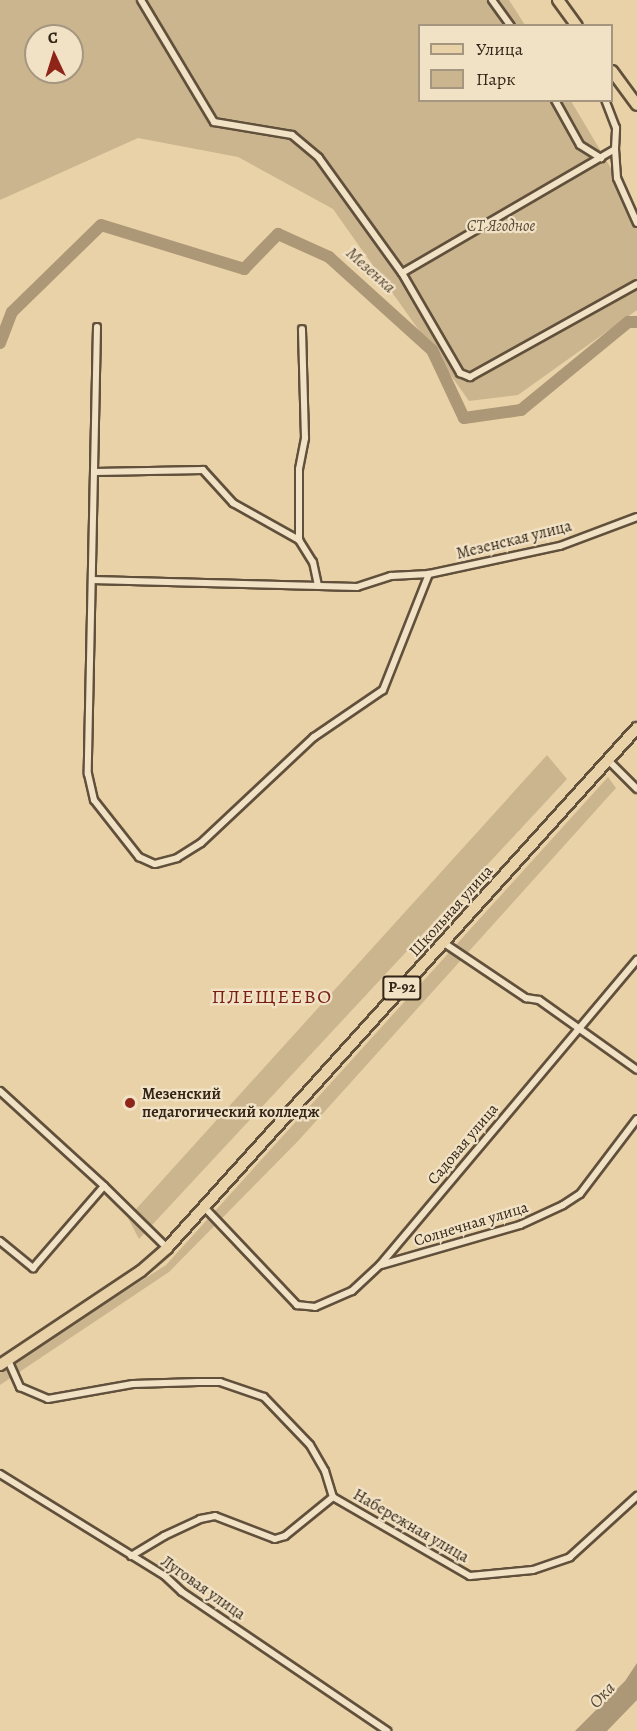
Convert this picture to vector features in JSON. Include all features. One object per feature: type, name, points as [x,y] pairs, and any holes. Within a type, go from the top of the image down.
[{"type":"main road","points":[[558,0],[576,24]]},
{"type":"main road","points":[[613,72],[637,105]]},
{"type":"main road","name":"Школьная улица","points":[[167,1248],[637,728]]},
{"type":"main road","name":"Р-92","points":[[4,1363],[141,1271],[167,1248]]},
{"type":"street","points":[[141,0],[214,122],[292,135],[319,158],[402,273],[460,373],[470,377],[637,284]]},
{"type":"street","points":[[492,0],[510,24]]},
{"type":"street","points":[[556,102],[580,145],[601,158]]},
{"type":"street","points":[[606,102],[616,128],[615,149],[618,178],[637,223]]},
{"type":"street","points":[[402,273],[615,149]]},
{"type":"street","points":[[97,327],[88,774],[94,800],[139,856],[154,864],[177,858],[201,843],[314,737],[383,690],[429,574]]},
{"type":"street","points":[[299,540],[299,469],[305,438],[302,329]]},
{"type":"street","points":[[94,472],[203,470],[233,503],[299,540],[313,562],[318,585]]},
{"type":"street","name":"Мезенская улица","points":[[92,580],[357,587],[391,576],[429,574],[560,546],[637,517]]},
{"type":"street","points":[[608,760],[637,789]]},
{"type":"street","points":[[444,943],[526,998],[539,1000],[637,1070]]},
{"type":"street","name":"Садовая улица","points":[[205,1208],[258,1260],[291,1299],[305,1307],[327,1303],[352,1291],[380,1265],[577,1028],[637,960]]},
{"type":"street","points":[[0,1091],[104,1186],[167,1248]]},
{"type":"street","name":"Солнечная улица","points":[[380,1265],[520,1225],[563,1205],[580,1194],[637,1119]]},
{"type":"street","points":[[0,1240],[33,1268],[104,1186]]},
{"type":"street","name":"Набережная улица","points":[[4,1363],[20,1387],[48,1399],[133,1384],[198,1382],[220,1382],[264,1397],[310,1445],[325,1471],[333,1497],[470,1576],[533,1570],[570,1557],[637,1496]]},
{"type":"street","name":"Луговая улица","points":[[0,1474],[131,1557],[387,1731]]},
{"type":"street","points":[[131,1557],[172,1532],[215,1516],[275,1539],[285,1536],[333,1497]]},
{"type":"green space","name":"СТ Ягодное","points":[[0,0],[509,0],[524,24],[418,24],[418,102],[572,102],[637,212],[637,310],[518,395],[469,401],[333,209],[238,157],[138,138],[0,200]]},
{"type":"green space","points":[[547,755],[567,779],[139,1239],[128,1218]]},
{"type":"green space","points":[[608,777],[616,788],[299,1140],[169,1272],[0,1385],[0,1371],[166,1265]]},
{"type":"shaded area","points":[[637,1663],[637,1700],[607,1731],[575,1731],[625,1681]]},
{"type":"waterway","name":"Мезенка","points":[[0,343],[12,312],[101,225],[244,269],[278,234],[329,257],[432,350],[464,418],[521,410],[628,322],[637,322]]},
{"type":"place","name":"Мезенский педагогический колледж","points":[[130,1103]]},
{"type":"district","name":"ПЛЕЩЕЕВО","points":[[272,996]]},
{"type":"water label","name":"Ока","points":[[602,1695]]}]
